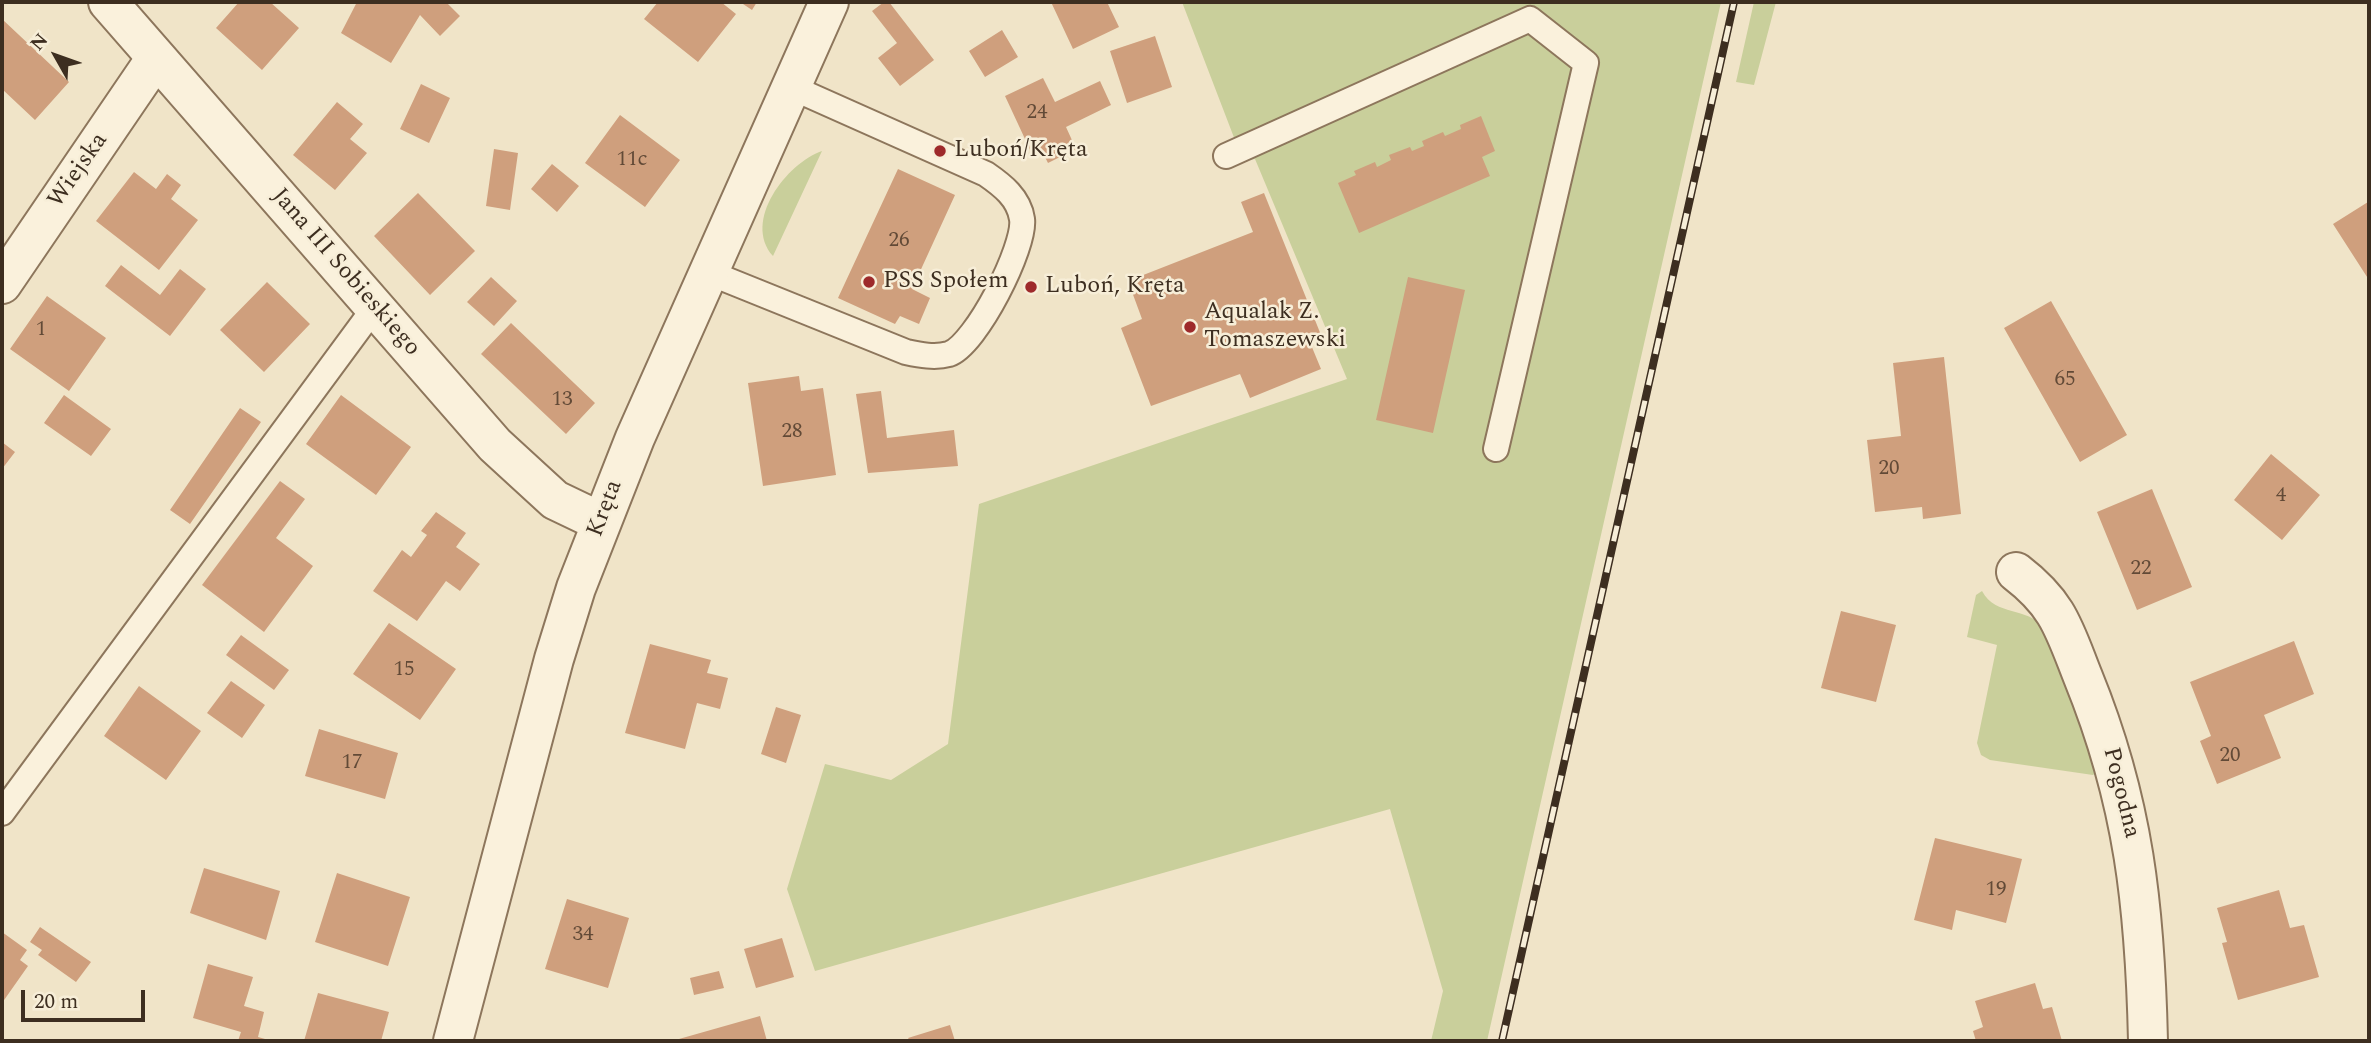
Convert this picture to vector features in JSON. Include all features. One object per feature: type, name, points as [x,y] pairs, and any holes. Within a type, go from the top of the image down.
[{"type":"street","name":"Jana III Sobieskiego","points":[[108,2],[516,468],[555,500],[600,522]]},
{"type":"street","name":"Kręta","points":[[453,1041],[554,659],[600,522],[793,89],[829,2]]},
{"type":"street","name":"Wiejska","points":[[2,284],[156,58]]},
{"type":"street","name":"Pogodna","points":[[2016,572],[2045,595],[2059,616],[2096,711],[2121,788],[2142,909],[2148,1041]]},
{"type":"lane","points":[[1226,156],[1530,19],[1586,63],[1496,449]]},
{"type":"lane","points":[[710,273],[906,352],[950,354],[967,342],[980,326],[1021,237],[1022,219],[1017,203],[1004,186],[986,174],[793,89]]},
{"type":"lane","points":[[2,813],[375,307]]},
{"type":"green space","points":[[1182,2],[1721,2],[1487,1041],[1431,1041],[1443,991],[1390,809],[815,971],[787,889],[825,764],[891,780],[948,744],[979,504],[1347,379],[1255,159],[1243,161]]},
{"type":"green space","points":[[1754,2],[1776,2],[1754,85],[1736,82]]},
{"type":"green space","points":[[822,151],[773,256],[765,242],[763,227],[773,195],[795,168]]},
{"type":"green space","points":[[1982,591],[1995,605],[2029,617],[2044,628],[2099,770],[2093,775],[1990,760],[1981,755],[1977,743],[1997,645],[1967,637],[1976,595]]},
{"type":"building","points":[[239,2],[270,2],[299,28],[262,70],[216,28]]},
{"type":"building","points":[[357,2],[446,2],[460,16],[440,36],[420,15],[391,63],[341,33]]},
{"type":"building","points":[[658,2],[721,2],[736,14],[698,62],[644,19]]},
{"type":"building","points":[[740,2],[757,2],[752,10]]},
{"type":"building","points":[[884,2],[889,2],[934,60],[900,86],[878,58],[897,43],[872,11]]},
{"type":"building","points":[[1051,2],[1107,2],[1119,27],[1073,49]]},
{"type":"building","points":[[2,19],[69,82],[35,120],[2,89]]},
{"type":"building","points":[[1002,30],[1018,57],[985,77],[969,51]]},
{"type":"building","points":[[1155,36],[1172,87],[1127,103],[1110,51]]},
{"type":"building","points":[[1043,78],[1055,102],[1100,81],[1111,105],[1066,127],[1076,149],[1048,163],[1041,149],[1032,154],[1005,96]]},
{"type":"building","points":[[421,84],[450,98],[429,143],[400,129]]},
{"type":"building","points":[[337,102],[363,124],[350,139],[367,153],[335,190],[293,155]]},
{"type":"building","points":[[620,115],[680,160],[645,207],[585,163]]},
{"type":"building","points":[[1481,116],[1495,151],[1482,157],[1490,176],[1359,233],[1338,183],[1356,175],[1354,171],[1375,162],[1377,167],[1391,160],[1389,155],[1410,147],[1412,151],[1424,146],[1422,141],[1443,132],[1445,136],[1461,129],[1460,125]]},
{"type":"building","points":[[494,149],[518,153],[510,210],[486,206]]},
{"type":"building","points":[[552,164],[579,186],[557,212],[531,189]]},
{"type":"building","points":[[898,169],[955,195],[912,289],[930,298],[919,324],[900,316],[895,324],[838,298]]},
{"type":"building","points":[[134,172],[156,189],[167,174],[181,185],[171,199],[198,220],[159,270],[96,221]]},
{"type":"building","points":[[418,193],[475,251],[430,295],[374,236]]},
{"type":"building","points":[[1264,193],[1321,335],[1309,340],[1321,369],[1250,398],[1240,374],[1151,406],[1121,328],[1142,319],[1128,281],[1253,232],[1241,202]]},
{"type":"building","points":[[2368,202],[2369,205],[2369,280],[2333,224]]},
{"type":"building","points":[[121,265],[160,295],[180,269],[206,289],[170,336],[105,286]]},
{"type":"building","points":[[491,277],[517,301],[494,326],[467,302]]},
{"type":"building","points":[[1408,277],[1465,290],[1433,433],[1376,420]]},
{"type":"building","points":[[267,282],[310,324],[264,372],[220,330]]},
{"type":"building","points":[[47,296],[106,338],[69,391],[10,349]]},
{"type":"building","points":[[2051,301],[2127,435],[2080,462],[2004,328]]},
{"type":"building","points":[[511,323],[595,403],[566,434],[481,354]]},
{"type":"building","points":[[1944,357],[1961,514],[1923,519],[1922,507],[1875,512],[1867,440],[1901,436],[1893,363]]},
{"type":"building","points":[[799,376],[801,391],[823,388],[836,475],[763,486],[748,383]]},
{"type":"building","points":[[881,391],[887,438],[954,430],[958,466],[868,473],[856,394]]},
{"type":"building","points":[[64,395],[111,429],[91,456],[44,423]]},
{"type":"building","points":[[341,395],[411,447],[376,495],[306,444]]},
{"type":"building","points":[[240,408],[261,422],[190,524],[170,510]]},
{"type":"building","points":[[2,442],[15,452],[2,469]]},
{"type":"building","points":[[2271,454],[2320,495],[2282,540],[2234,500]]},
{"type":"building","points":[[280,481],[305,499],[276,538],[313,566],[264,632],[202,585]]},
{"type":"building","points":[[2152,489],[2192,587],[2137,610],[2097,512]]},
{"type":"building","points":[[436,512],[466,533],[456,547],[480,564],[460,591],[446,581],[417,621],[373,591],[402,550],[411,557],[427,535],[421,531]]},
{"type":"building","points":[[1841,611],[1896,625],[1876,702],[1821,688]]},
{"type":"building","points":[[389,623],[456,669],[420,720],[353,674]]},
{"type":"building","points":[[241,635],[289,670],[274,690],[226,655]]},
{"type":"building","points":[[2294,641],[2314,694],[2264,715],[2281,758],[2217,784],[2200,741],[2211,736],[2190,682]]},
{"type":"building","points":[[650,644],[711,660],[707,673],[728,678],[720,709],[697,703],[685,749],[625,733]]},
{"type":"building","points":[[231,681],[265,705],[242,738],[207,713]]},
{"type":"building","points":[[139,686],[201,731],[166,780],[104,736]]},
{"type":"building","points":[[776,707],[801,715],[786,763],[761,754]]},
{"type":"building","points":[[319,729],[398,753],[385,799],[305,776]]},
{"type":"building","points":[[1935,838],[2022,859],[2006,923],[1956,910],[1952,930],[1914,920]]},
{"type":"building","points":[[204,868],[280,891],[266,940],[190,913]]},
{"type":"building","points":[[337,873],[410,897],[388,966],[315,942]]},
{"type":"building","points":[[2279,890],[2290,928],[2304,925],[2319,977],[2238,1000],[2222,943],[2227,942],[2217,908]]},
{"type":"building","points":[[567,899],[629,918],[608,988],[545,969]]},
{"type":"building","points":[[40,927],[91,962],[76,982],[38,955],[42,950],[30,942]]},
{"type":"building","points":[[2,932],[27,950],[20,960],[28,966],[2,1003]]},
{"type":"building","points":[[782,938],[794,977],[756,988],[744,949]]},
{"type":"building","points":[[208,964],[253,977],[244,1006],[264,1012],[258,1037],[272,1041],[238,1041],[241,1032],[193,1018]]},
{"type":"building","points":[[719,971],[724,988],[694,995],[690,978]]},
{"type":"building","points":[[2035,983],[2043,1009],[2052,1007],[2062,1041],[1976,1041],[1973,1031],[1983,1027],[1975,1001]]},
{"type":"building","points":[[318,993],[389,1012],[381,1041],[304,1041]]},
{"type":"building","points":[[760,1016],[767,1041],[679,1039]]},
{"type":"building","points":[[950,1025],[955,1041],[910,1041],[908,1038]]},
{"type":"railway","points":[[1502,1041],[1734,2]]},
{"type":"place","name":"Luboń/Kręta","points":[[940,151]]},
{"type":"place","name":"PSS Społem","points":[[869,282]]},
{"type":"place","name":"Luboń, Kręta","points":[[1031,287]]},
{"type":"place","name":"Aqualak Z. Tomaszewski","points":[[1190,327]]}]
